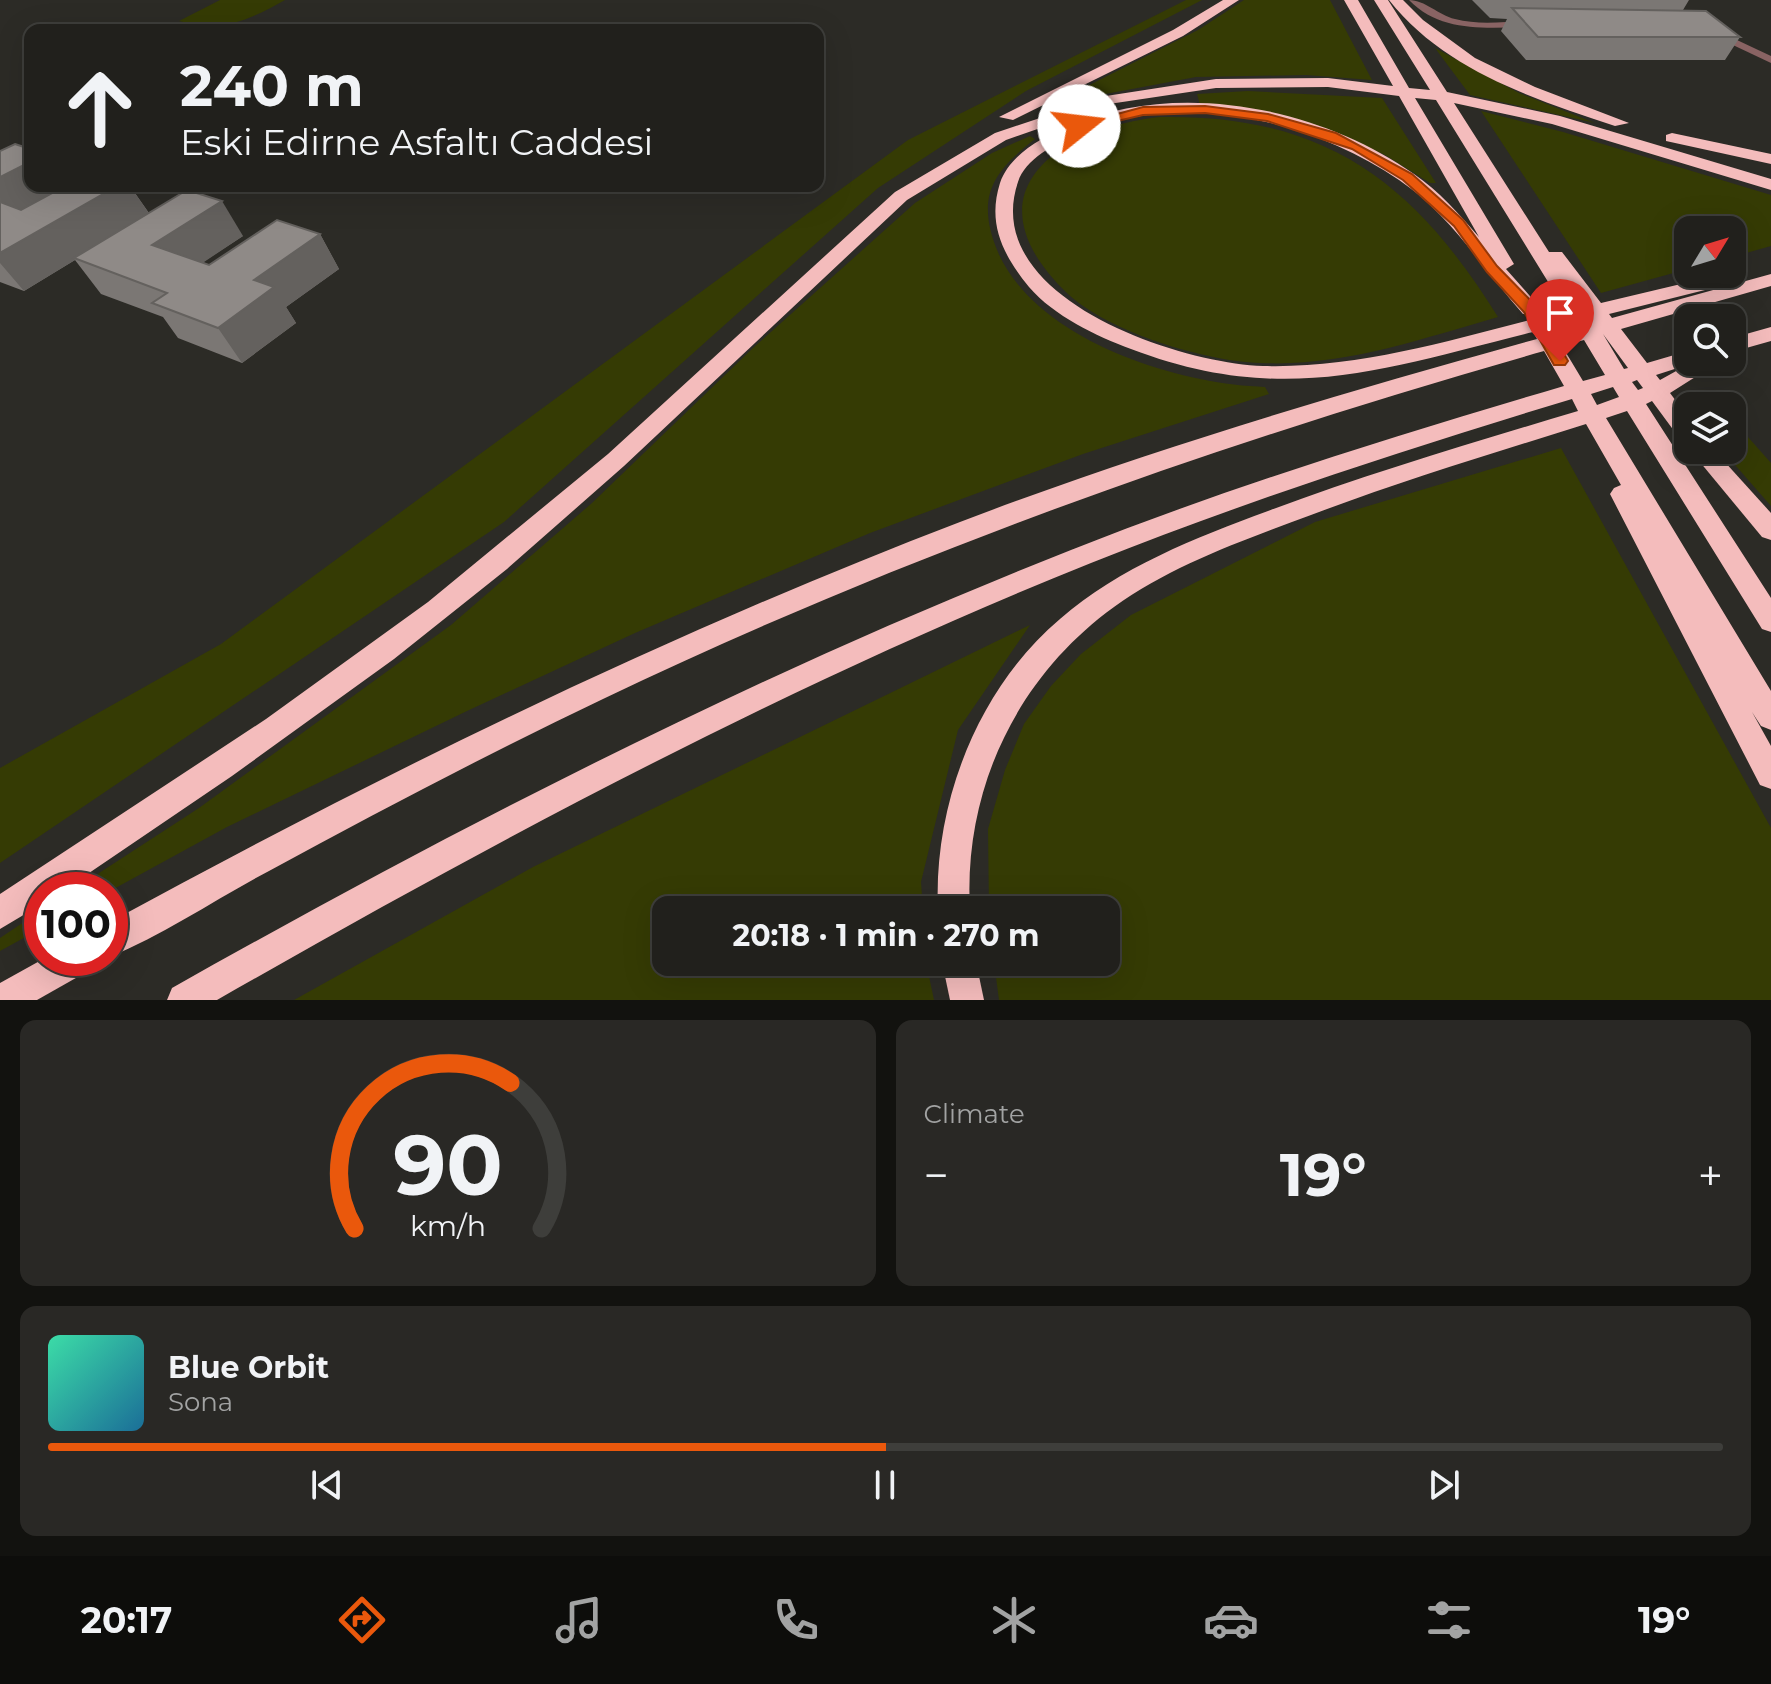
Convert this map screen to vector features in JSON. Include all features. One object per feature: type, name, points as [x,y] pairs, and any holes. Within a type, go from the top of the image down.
[{"type":"highway","points":[[585,487],[706,360],[840,231],[881,197],[1003,118],[1178,33],[1232,0]]},
{"type":"highway","points":[[1351,0],[1604,438],[1771,717]]},
{"type":"highway","points":[[1381,0],[1504,199],[1547,245],[1649,428],[1771,621]]},
{"type":"highway","points":[[1396,0],[1431,35],[1462,55],[1539,93],[1653,132],[1771,159]]},
{"type":"highway","points":[[0,913],[197,784],[437,611],[585,487],[901,196],[930,174],[992,138],[1090,102],[1167,87],[1234,81],[1304,82],[1381,88],[1473,103],[1583,128],[1771,185]]},
{"type":"highway","points":[[1530,309],[1492,269],[1458,223],[1408,177],[1378,157],[1332,135],[1268,118],[1185,109],[1143,111],[1099,120],[1070,130],[1038,148],[1010,181],[1006,196],[1003,214],[1014,252],[1047,294],[1076,316],[1112,337],[1156,353],[1241,372],[1315,372],[1375,364],[1660,293],[1699,285],[1768,281]]},
{"type":"highway","points":[[128,930],[325,824],[509,731],[743,623],[941,540],[1108,477],[1279,420],[1409,380],[1768,281]]},
{"type":"highway","points":[[1572,291],[1674,415]]},
{"type":"highway","points":[[1746,341],[1771,334]]},
{"type":"highway","points":[[184,1000],[485,833],[775,691],[978,600],[1188,516],[1294,478],[1674,362]]},
{"type":"highway","points":[[954,896],[956,830],[971,778],[992,725],[1025,670],[1091,607],[1139,576],[1207,544],[1400,474],[1664,389],[1685,376]]},
{"type":"highway","points":[[1604,438],[1617,483],[1642,538],[1771,775]]},
{"type":"highway","points":[[1713,464],[1771,530]]},
{"type":"highway","points":[[3,1000],[46,976]]},
{"type":"highway","points":[[962,976],[967,1000]]},
{"type":"street","points":[[1413,0],[1427,13],[1447,24],[1541,25]]},
{"type":"street","points":[[1704,30],[1771,60]]},
{"type":"green space","points":[[220,0],[285,0],[247,19],[226,24],[179,21]]},
{"type":"green space","points":[[1186,0],[1202,0],[1026,91],[878,188],[504,522],[0,863],[0,768],[221,644],[908,140]]},
{"type":"green space","points":[[1244,0],[1330,0],[1372,80],[1306,75],[1196,77],[1052,104],[1198,30]]},
{"type":"green space","points":[[1435,48],[1519,93],[1595,123],[1470,95]]},
{"type":"green space","points":[[1248,91],[1382,98],[1436,183],[1430,183],[1385,155],[1336,132],[1200,105],[1197,94]]},
{"type":"green space","points":[[1481,111],[1563,132],[1771,195],[1771,246],[1746,253],[1746,216],[1674,216],[1674,273],[1601,293]]},
{"type":"green space","points":[[1160,117],[1218,119],[1271,128],[1317,143],[1359,165],[1398,194],[1433,228],[1498,317],[1381,350],[1291,363],[1212,357],[1158,342],[1107,321],[1068,294],[1038,259],[1024,227],[1024,198],[1035,173],[1057,152],[1086,136],[1121,124]]},
{"type":"green space","points":[[1030,136],[1035,139],[1001,172],[989,195],[988,209],[994,242],[1011,275],[1037,304],[1070,329],[1107,349],[1147,365],[1228,384],[1265,387],[1269,394],[1083,454],[870,533],[635,633],[467,711],[227,827],[128,881],[128,872],[101,872],[199,808],[451,625],[592,503],[753,348],[915,203],[992,153]]},
{"type":"green space","points":[[1746,435],[1771,463],[1771,506],[1734,464],[1746,464]]},
{"type":"green space","points":[[1561,448],[1771,828],[1771,1000],[999,1000],[996,976],[1120,976],[1120,896],[989,896],[988,829],[1005,770],[1024,724],[1051,686],[1081,654],[1131,615],[1315,522]]},
{"type":"green space","points":[[1030,625],[958,730],[921,882],[922,896],[652,896],[652,976],[929,976],[934,1000],[294,1000],[533,867]]},
{"type":"green space","points":[[24,922],[24,938],[0,951],[0,938]]},
{"type":"building","points":[[1512,8],[1706,11],[1740,37],[1538,37]]},
{"type":"building","points":[[15,144],[24,147],[24,165],[0,177],[0,151]]},
{"type":"building","points":[[54,192],[107,192],[0,253],[0,202],[21,210]]},
{"type":"building","points":[[184,192],[222,201],[152,245],[209,265],[277,220],[320,234],[254,280],[274,287],[218,328],[152,303],[167,293],[74,258]]},
{"type":"route","points":[[1079,126],[1143,111],[1205,109],[1302,126],[1357,146],[1433,196],[1458,223],[1492,269],[1530,309],[1560,361]]}]
